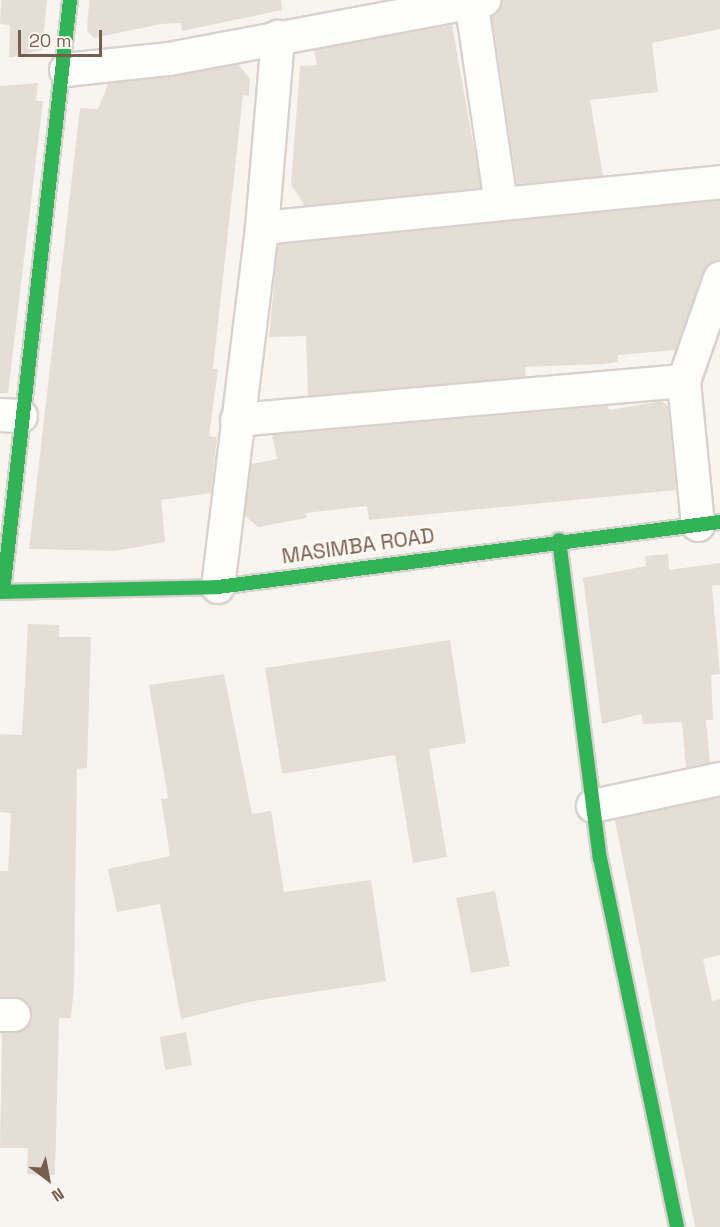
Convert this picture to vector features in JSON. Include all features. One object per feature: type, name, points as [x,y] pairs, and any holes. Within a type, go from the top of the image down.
[{"type":"street","points":[[2,592],[11,416],[66,70],[70,0]]},
{"type":"street","points":[[66,70],[169,59],[476,1],[501,202]]},
{"type":"street","points":[[218,587],[262,228],[278,37]]},
{"type":"street","points":[[262,228],[501,202],[720,182]]},
{"type":"street","points":[[709,524],[684,381],[720,278]]},
{"type":"street","points":[[237,420],[684,381]]},
{"type":"street","name":"MASIMBA ROAD","points":[[2,592],[218,587],[559,540],[709,524]]},
{"type":"street","points":[[559,540],[594,806],[677,1227]]},
{"type":"street","points":[[594,806],[720,779]]},
{"type":"building","points":[[1,0],[47,0],[42,50],[9,58],[10,25],[0,24]]},
{"type":"building","points":[[89,0],[281,0],[282,10],[182,31],[181,23],[161,24],[94,38],[87,31]]},
{"type":"building","points":[[503,0],[720,0],[720,29],[652,43],[658,92],[590,100],[603,176],[517,184],[492,16]]},
{"type":"building","points":[[452,25],[481,188],[305,206],[291,184],[300,66],[317,65],[314,50]]},
{"type":"building","points":[[238,64],[250,79],[249,96],[243,95],[213,369],[218,369],[209,436],[217,437],[211,493],[161,500],[165,542],[115,551],[29,549],[80,108],[98,109],[108,84]]},
{"type":"building","points":[[38,83],[36,101],[43,101],[8,393],[0,393],[0,86]]},
{"type":"building","points":[[720,200],[720,260],[703,272],[676,350],[618,355],[618,362],[604,364],[525,367],[526,377],[308,396],[306,336],[269,337],[278,244]]},
{"type":"building","points":[[662,401],[668,406],[676,490],[369,520],[367,506],[306,513],[307,518],[258,527],[245,516],[251,464],[277,459],[272,435],[608,406],[609,410]]},
{"type":"building","points":[[668,554],[669,570],[720,563],[720,585],[712,586],[720,674],[711,675],[713,720],[706,720],[710,763],[686,768],[682,722],[643,724],[642,714],[602,724],[583,578],[646,566],[645,556]]},
{"type":"building","points":[[28,624],[59,625],[59,637],[91,637],[87,768],[77,769],[74,986],[71,1018],[59,1018],[55,1175],[27,1174],[28,1148],[0,1148],[2,1033],[23,1030],[32,1016],[22,999],[0,997],[0,871],[8,871],[11,813],[0,812],[0,734],[22,735]]},
{"type":"building","points":[[450,640],[466,743],[429,749],[447,857],[413,863],[395,755],[282,774],[265,668]]},
{"type":"building","points":[[224,674],[252,814],[271,811],[284,892],[371,880],[386,981],[254,1001],[181,1019],[160,904],[117,912],[108,869],[170,856],[161,799],[168,798],[149,685]]},
{"type":"building","points":[[720,797],[720,955],[703,959],[712,1001],[720,999],[720,1227],[695,1227],[615,820]]},
{"type":"building","points":[[495,891],[510,966],[471,973],[456,898]]},
{"type":"building","points":[[186,1032],[192,1065],[165,1070],[160,1037]]},
{"type":"traffic: fast","points":[[3,592],[70,0]]},
{"type":"traffic: fast","points":[[0,592],[218,587],[720,522]]},
{"type":"traffic: fast","points":[[559,540],[600,858],[677,1227]]}]
